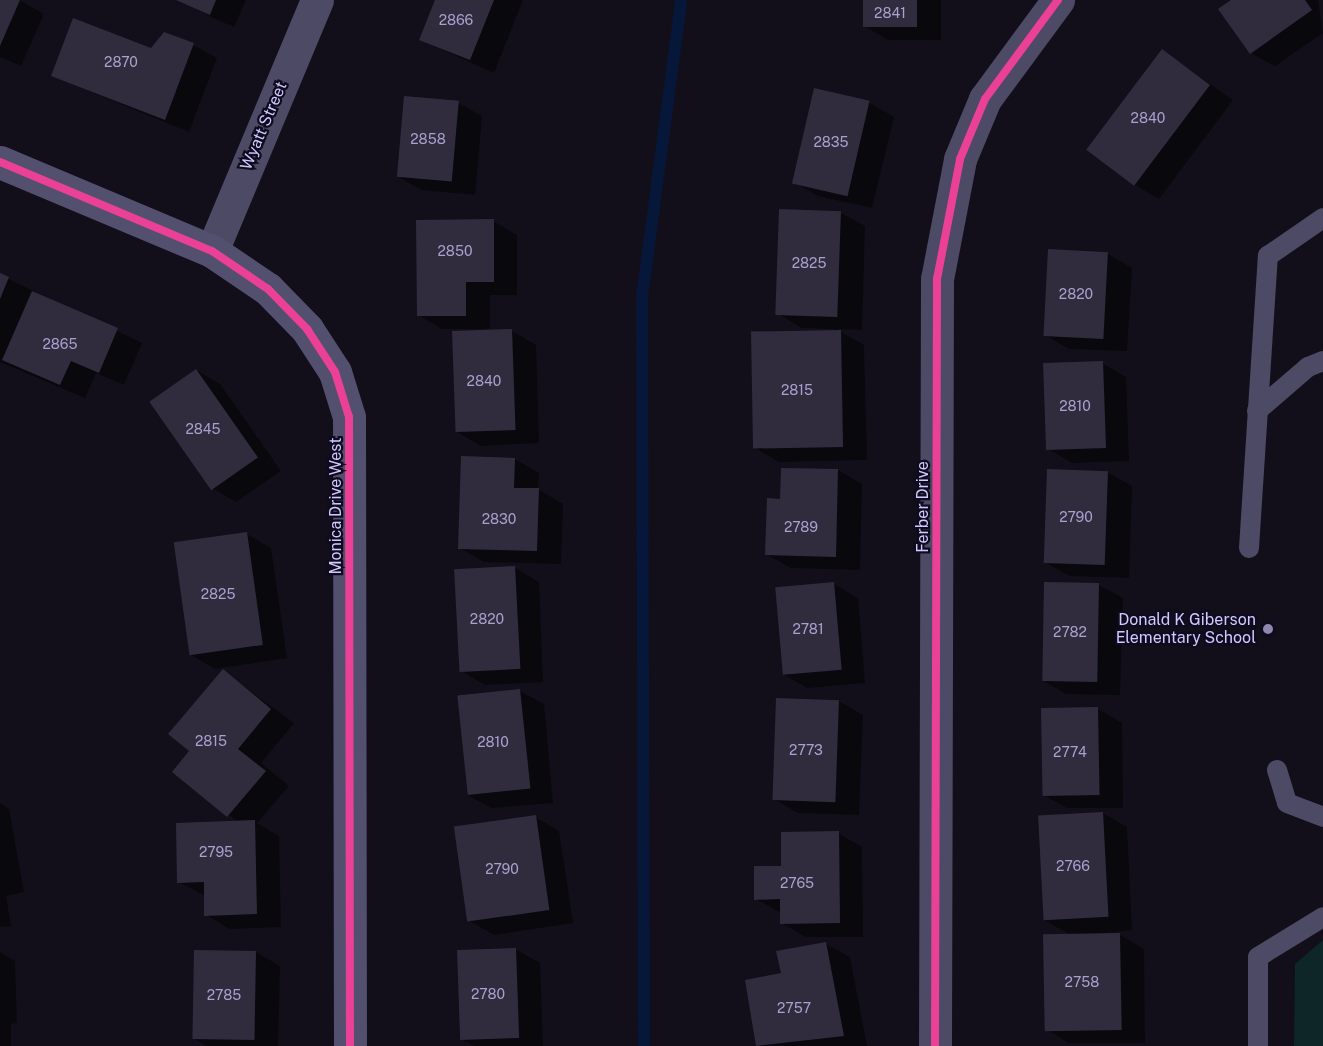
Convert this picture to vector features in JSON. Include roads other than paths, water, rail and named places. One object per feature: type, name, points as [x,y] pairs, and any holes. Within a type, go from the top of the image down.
[{"type":"street","name":"Wyatt Street","points":[[212,251],[317,0]]},
{"type":"street","name":"Ferber Drive","points":[[935,1046],[937,279],[960,159],[985,99],[1058,0]]},
{"type":"street","name":"Monica Drive West","points":[[0,162],[212,251],[268,289],[307,329],[335,372],[349,417],[350,1046]]},
{"type":"lane","points":[[1249,548],[1268,256],[1323,218]]},
{"type":"lane","points":[[1257,411],[1308,367],[1323,362]]},
{"type":"lane","points":[[1277,770],[1287,804],[1323,817]]},
{"type":"lane","points":[[1258,1046],[1258,957],[1323,917]]},
{"type":"waterway","points":[[644,1046],[642,298],[681,0]]},
{"type":"place","name":"Donald K Giberson Elementary School","points":[[1268,629]]}]
